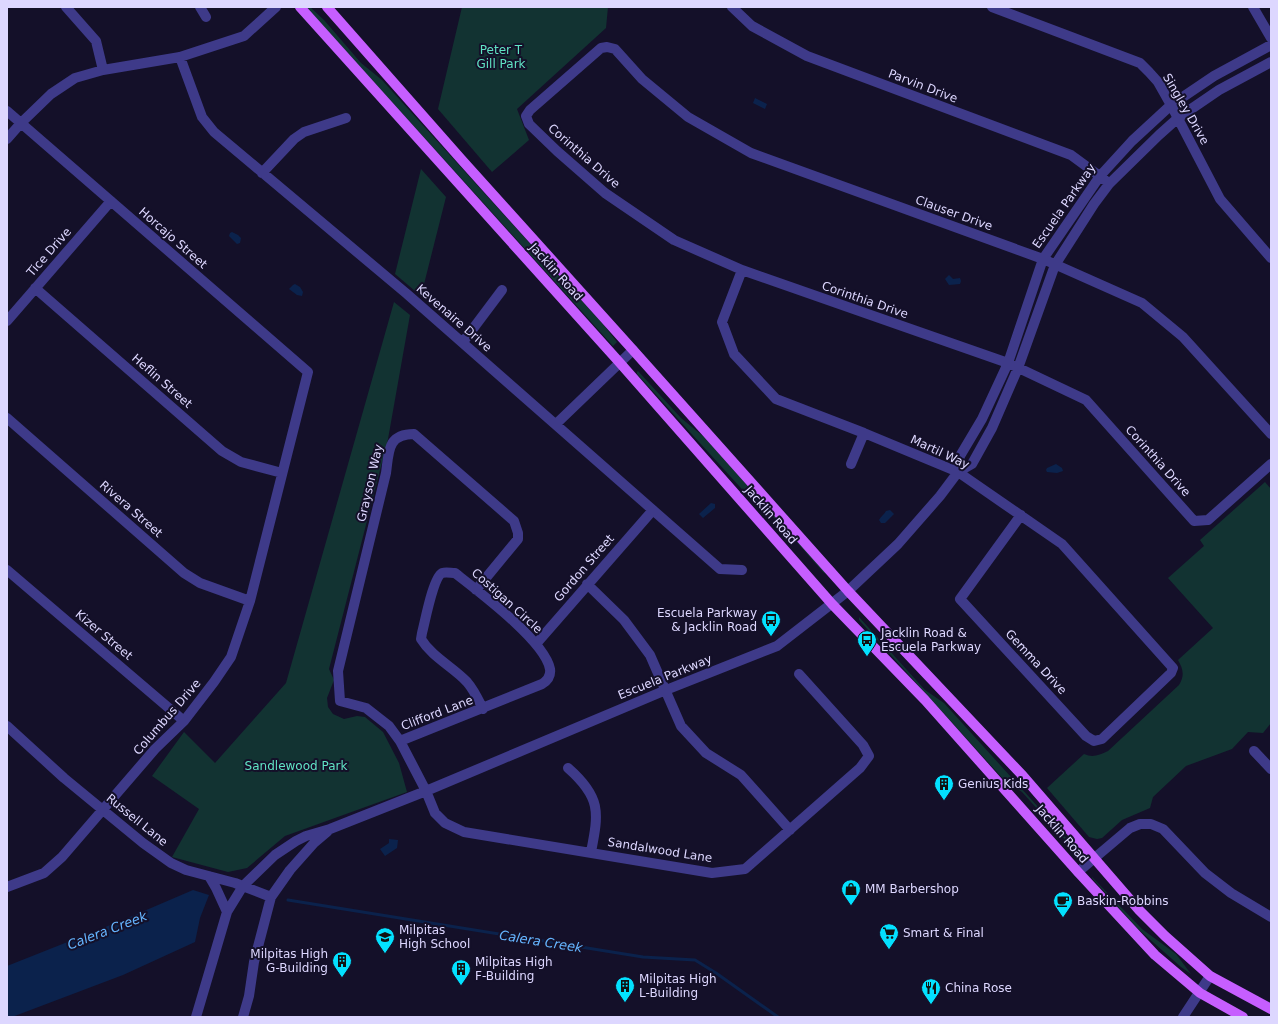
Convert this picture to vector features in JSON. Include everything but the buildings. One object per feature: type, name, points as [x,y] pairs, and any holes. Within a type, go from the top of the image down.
[{"type":"main road","name":"Jacklin Road","points":[[300,7],[620,363],[832,604],[924,700],[1078,872],[1155,955],[1200,993],[1243,1017]]},
{"type":"main road","name":"Jacklin Road","points":[[327,7],[848,591],[1023,776],[1144,915],[1210,976],[1271,1009]]},
{"type":"street","points":[[66,7],[96,41],[103,70]]},
{"type":"street","points":[[200,7],[206,17]]},
{"type":"street","points":[[7,139],[51,94],[75,78],[103,70],[180,57],[244,36],[276,7]]},
{"type":"street","name":"Parvin Drive","points":[[732,7],[752,26],[807,56],[1071,155],[1109,184]]},
{"type":"street","name":"Singley Drive","points":[[992,7],[1140,64],[1149,72],[1158,82],[1171,105],[1220,199],[1271,258]]},
{"type":"street","points":[[1253,7],[1271,38]]},
{"type":"street","name":"Escuela Parkway","points":[[958,472],[960,456],[982,419],[1008,363],[1043,259],[1100,176],[1132,141],[1171,105],[1214,76],[1271,45]]},
{"type":"street","name":"Clauser Drive","points":[[607,47],[615,49],[642,79],[688,117],[751,153],[1043,259],[1142,303],[1183,337],[1271,434]]},
{"type":"street","name":"Corinthia Drive","points":[[607,47],[600,48],[530,110],[526,116],[529,124],[605,193],[674,240],[742,270],[1008,363],[1086,400],[1194,520],[1208,520],[1271,464]]},
{"type":"street","name":"Kevenaire Drive","points":[[180,57],[202,117],[214,132],[462,342],[720,569],[742,570]]},
{"type":"street","name":"Escuela Parkway","points":[[196,1017],[227,912],[243,886],[275,855],[296,841],[306,836],[330,830],[666,690],[778,646],[848,591],[898,544],[940,496],[958,472],[972,464],[992,428],[1018,368],[1055,265],[1094,204],[1109,184],[1158,135],[1178,118],[1219,90],[1271,62]]},
{"type":"street","name":"Horcajo Street","points":[[7,111],[308,372]]},
{"type":"street","points":[[262,173],[294,139],[304,132],[346,118]]},
{"type":"street","name":"Tice Drive","points":[[7,321],[111,201]]},
{"type":"street","name":"Martil Way","points":[[742,270],[722,322],[734,354],[776,399],[864,433],[958,472],[1021,515],[1062,544],[1162,654],[1173,668],[1171,673]]},
{"type":"street","name":"Heflin Street","points":[[35,288],[222,451],[241,462],[282,473]]},
{"type":"street","points":[[462,342],[502,290]]},
{"type":"street","points":[[556,424],[633,350]]},
{"type":"street","name":"Columbus Drive","points":[[7,887],[44,873],[62,857],[155,750],[184,721],[231,657],[250,601],[308,372]]},
{"type":"street","name":"Rivera Street","points":[[7,418],[184,573],[200,584],[250,601]]},
{"type":"street","points":[[851,464],[864,433]]},
{"type":"street","name":"Grayson Way","points":[[338,671],[386,473],[390,447],[399,436],[414,434],[514,521],[518,539],[476,590]]},
{"type":"street","name":"Gordon Street","points":[[536,644],[653,510]]},
{"type":"street","name":"Gemma Drive","points":[[1021,515],[960,599],[1086,736],[1094,741],[1102,739],[1171,673]]},
{"type":"street","name":"Kizer Street","points":[[7,570],[184,721]]},
{"type":"street","name":"Costigan Circle","points":[[455,573],[523,630],[536,644],[545,658],[550,670],[550,676],[547,681],[483,709],[474,691],[467,682],[428,648],[422,639],[422,633],[434,585],[438,577],[442,574],[455,573]]},
{"type":"street","points":[[587,584],[628,626],[650,655],[681,726],[706,753],[741,775],[790,830]]},
{"type":"street","name":"Sandalwood Lane","points":[[338,671],[340,701],[366,708],[389,726],[400,741],[426,791],[435,813],[440,819],[454,828],[464,832],[712,873],[745,869],[860,768],[869,756],[863,745],[798,674]]},
{"type":"street","name":"Clifford Lane","points":[[400,741],[483,709]]},
{"type":"street","name":"Russell Lane","points":[[7,726],[64,778],[143,843],[171,863],[186,870],[243,886],[271,897]]},
{"type":"street","points":[[1254,751],[1271,769]]},
{"type":"street","points":[[568,768],[581,780],[593,797],[597,813],[596,828],[591,852]]},
{"type":"street","points":[[1078,872],[1130,828],[1140,824],[1151,824],[1163,829],[1205,872],[1226,888],[1271,917]]},
{"type":"street","name":"Escuela Parkway","points":[[243,1017],[249,996],[254,962],[271,897],[290,870],[314,843],[330,830]]},
{"type":"street","points":[[209,876],[227,912]]},
{"type":"street","points":[[1183,1017],[1210,976]]},
{"type":"green space","points":[[306,7],[310,7],[324,20],[361,63],[382,80],[602,323],[617,342],[613,346]]},
{"type":"green space","name":"Peter T Gill Park","points":[[462,7],[608,7],[606,28],[517,109],[529,140],[492,172],[438,109]]},
{"type":"green space","points":[[421,169],[446,197],[421,296],[395,274]]},
{"type":"green space","name":"Sandlewood Park","points":[[394,302],[410,315],[388,439],[329,669],[334,680],[327,698],[328,707],[333,714],[344,719],[357,716],[365,717],[383,732],[399,763],[407,792],[285,836],[247,868],[228,872],[172,857],[199,809],[152,776],[184,732],[215,763],[286,683]]},
{"type":"green space","points":[[638,371],[681,418],[704,437],[828,575],[823,572],[781,524],[750,498],[637,374]]},
{"type":"green space","points":[[1265,482],[1271,489],[1271,723],[1263,733],[1248,732],[1232,749],[1186,766],[1153,797],[1150,808],[1122,820],[1102,838],[1097,839],[1089,837],[1047,788],[1084,754],[1093,756],[1108,751],[1179,685],[1183,672],[1178,660],[1213,628],[1168,578],[1204,546],[1200,540]]},
{"type":"green space","points":[[859,617],[925,690],[944,703],[1078,851],[1076,852],[1022,792],[1005,781],[859,620]]},
{"type":"green space","points":[[1092,877],[1142,929],[1176,954],[1191,974],[1137,928]]},
{"type":"water","points":[[755,98],[767,104],[765,109],[753,103]]},
{"type":"water","points":[[232,232],[241,238],[240,243],[237,244],[229,236]]},
{"type":"water","points":[[949,275],[953,279],[960,278],[960,284],[949,285],[945,279]]},
{"type":"water","points":[[295,284],[300,287],[303,292],[302,296],[297,295],[289,289]]},
{"type":"water","points":[[1056,464],[1062,468],[1063,471],[1057,473],[1047,472],[1047,468]]},
{"type":"water","points":[[711,503],[715,504],[715,508],[703,518],[699,514]]},
{"type":"water","points":[[890,510],[894,514],[885,523],[881,523],[879,520],[886,511]]},
{"type":"water","points":[[389,839],[398,840],[397,848],[385,856],[380,849],[389,843]]},
{"type":"water","points":[[193,890],[209,895],[200,918],[195,942],[123,975],[12,1017],[7,1017],[7,966],[123,920]]},
{"type":"waterway","name":"Calera Creek","points":[[288,900],[643,957],[695,960],[778,1017]]},
{"type":"place","name":"Escuela Parkway & Jacklin Road","points":[[771,637]]},
{"type":"place","name":"Jacklin Road & Escuela Parkway","points":[[867,657]]},
{"type":"place","name":"Genius Kids","points":[[944,801]]},
{"type":"place","name":"MM Barbershop","points":[[851,906]]},
{"type":"place","name":"Baskin-Robbins","points":[[1063,918]]},
{"type":"place","name":"Smart & Final","points":[[889,950]]},
{"type":"place","name":"Milpitas High School","points":[[385,954]]},
{"type":"place","name":"Milpitas High G-Building","points":[[342,978]]},
{"type":"place","name":"Milpitas High F-Building","points":[[461,986]]},
{"type":"place","name":"Milpitas High L-Building","points":[[625,1003]]},
{"type":"place","name":"China Rose","points":[[931,1005]]}]
